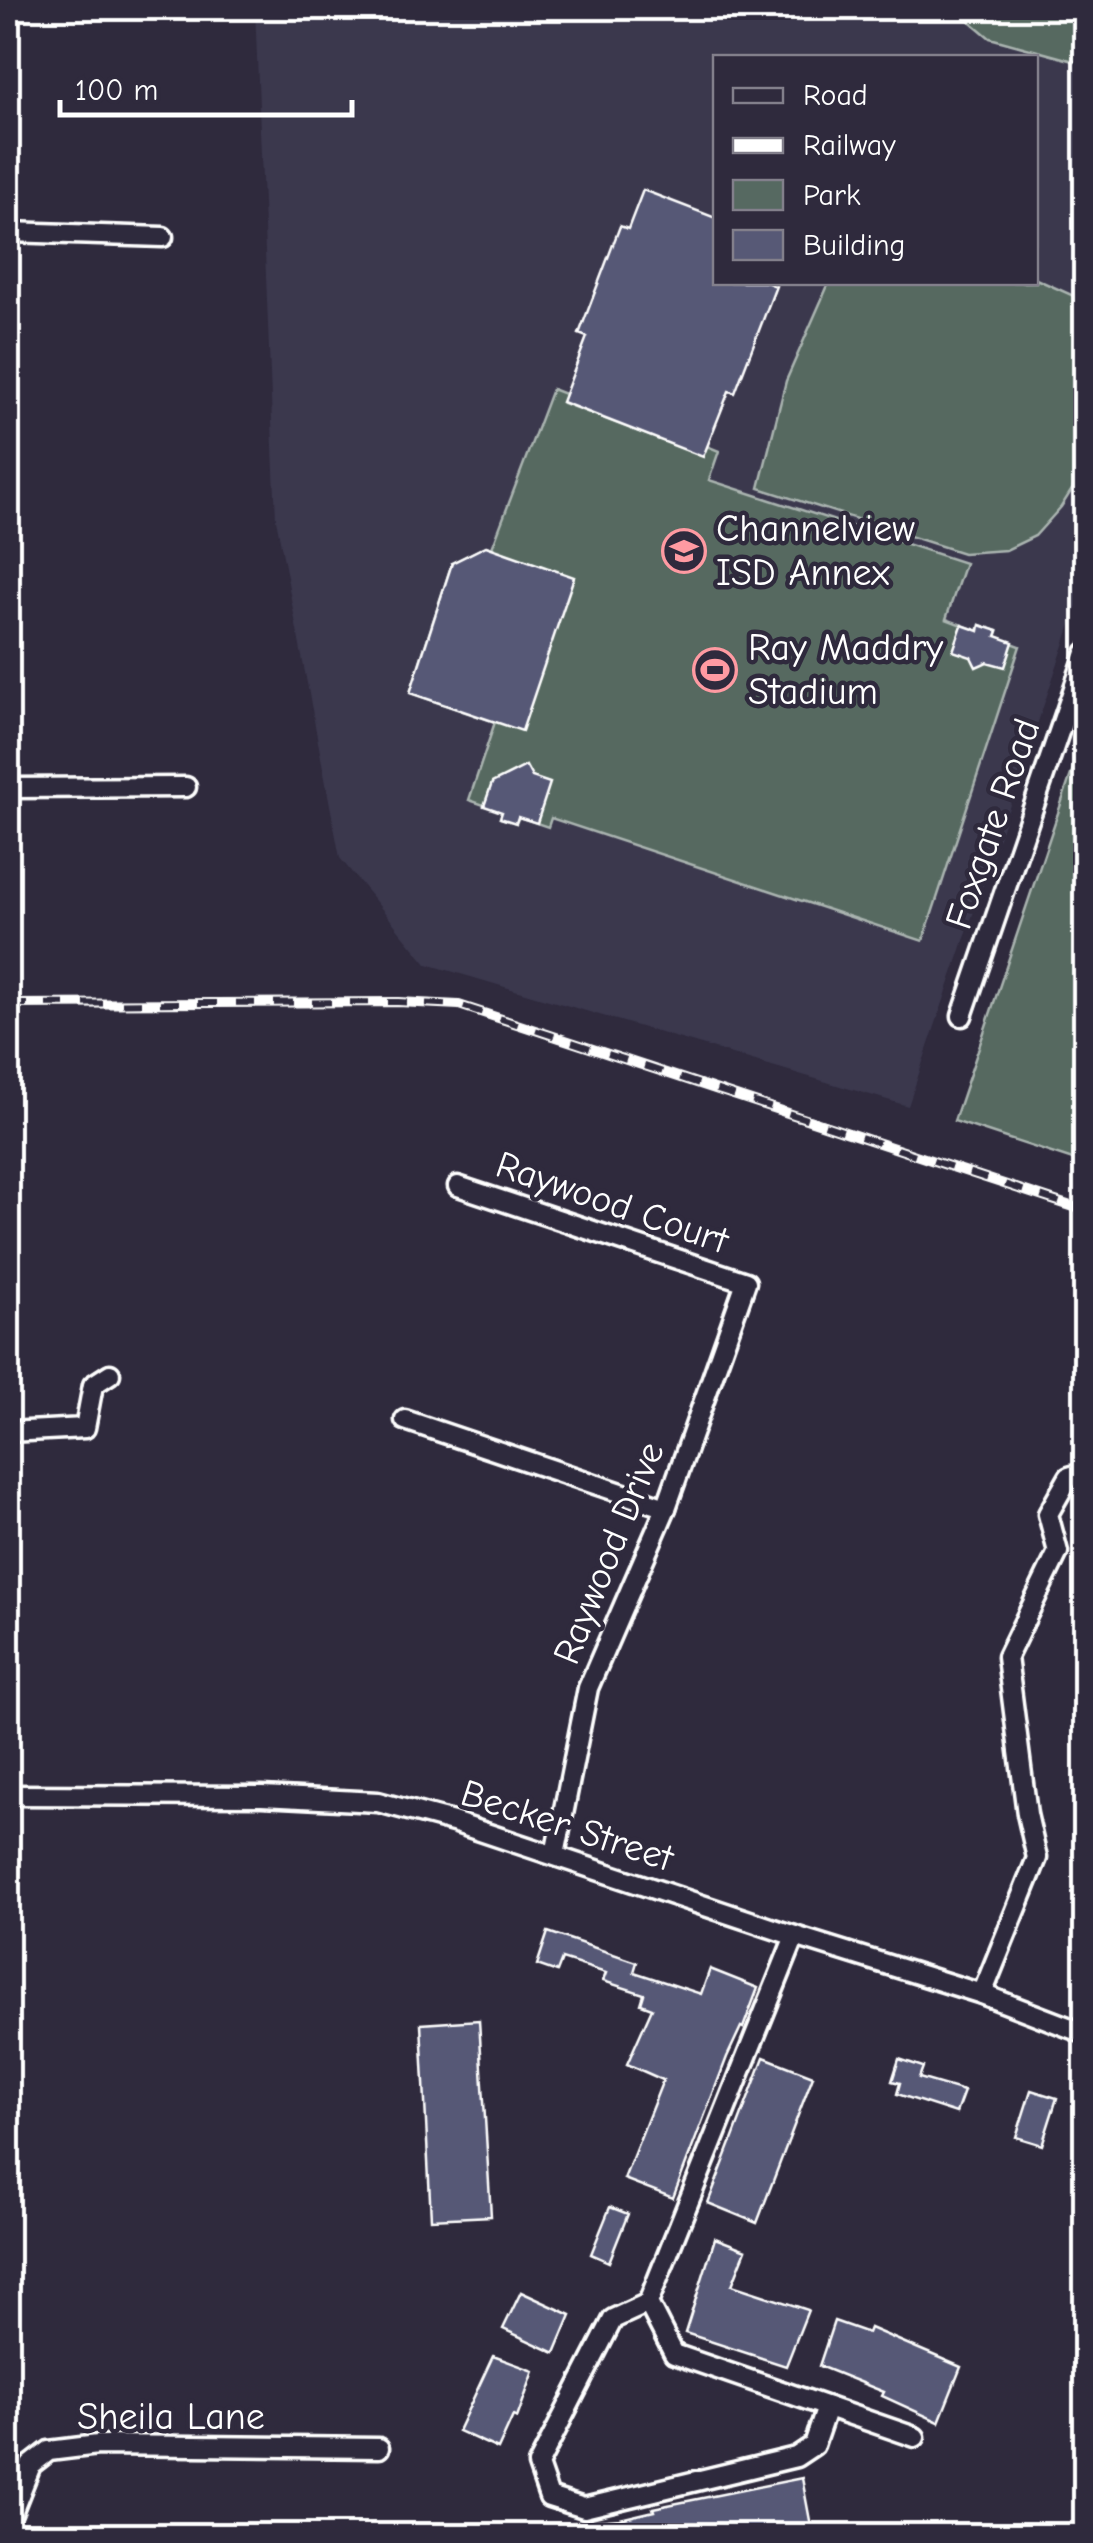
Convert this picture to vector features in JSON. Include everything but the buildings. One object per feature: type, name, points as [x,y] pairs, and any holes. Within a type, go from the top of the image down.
[{"type":"street","points":[[8,232],[163,236]]},
{"type":"street","name":"Foxgate Road","points":[[962,1016],[1086,654]]},
{"type":"street","points":[[8,788],[186,787]]},
{"type":"street","name":"Raywood Court","points":[[458,1186],[746,1282]]},
{"type":"street","name":"Raywood Drive","points":[[555,1855],[588,1688],[666,1508],[746,1282]]},
{"type":"street","points":[[8,1432],[84,1428],[93,1385],[110,1374]]},
{"type":"street","points":[[406,1420],[666,1508]]},
{"type":"street","points":[[982,1994],[1037,1858],[1026,1814],[1008,1657],[1058,1552],[1048,1514],[1069,1477],[1086,1472]]},
{"type":"street","name":"Becker Street","points":[[8,1795],[293,1797],[378,1802],[555,1855],[982,1994],[1086,2034]]},
{"type":"street","points":[[795,1936],[648,2303],[613,2319],[538,2465],[549,2497],[584,2508],[796,2458],[814,2444],[827,2407]]},
{"type":"street","points":[[648,2303],[674,2354],[915,2437]]},
{"type":"street","name":"Sheila Lane","points":[[8,2523],[31,2465],[49,2450],[98,2445],[379,2448]]},
{"type":"shaded area","name":"Channelview ISD Annex","points":[[255,8],[1085,8],[1085,583],[908,1106],[427,964],[340,858],[276,519]]},
{"type":"green space","points":[[954,8],[1085,8],[1085,64],[990,38]]},
{"type":"green space","points":[[1038,280],[1085,301],[1085,469],[1061,507],[1035,536],[1006,550],[963,553],[759,488],[786,381],[828,285],[1038,285]]},
{"type":"green space","name":"Ray Maddry Stadium","points":[[552,389],[565,394],[563,403],[702,456],[707,446],[719,451],[709,480],[965,563],[946,619],[978,631],[980,625],[998,631],[996,637],[1020,646],[923,941],[551,818],[548,827],[519,817],[516,823],[500,818],[502,811],[469,800],[495,722],[410,693],[452,563],[486,546],[492,548]]},
{"type":"green space","points":[[1085,733],[1085,1164],[954,1121]]},
{"type":"railway","points":[[8,1004],[459,1005],[1086,1211]]},
{"type":"place","name":"Channelview ISD Annex","points":[[684,551]]},
{"type":"place","name":"Ray Maddry Stadium","points":[[715,670]]}]
